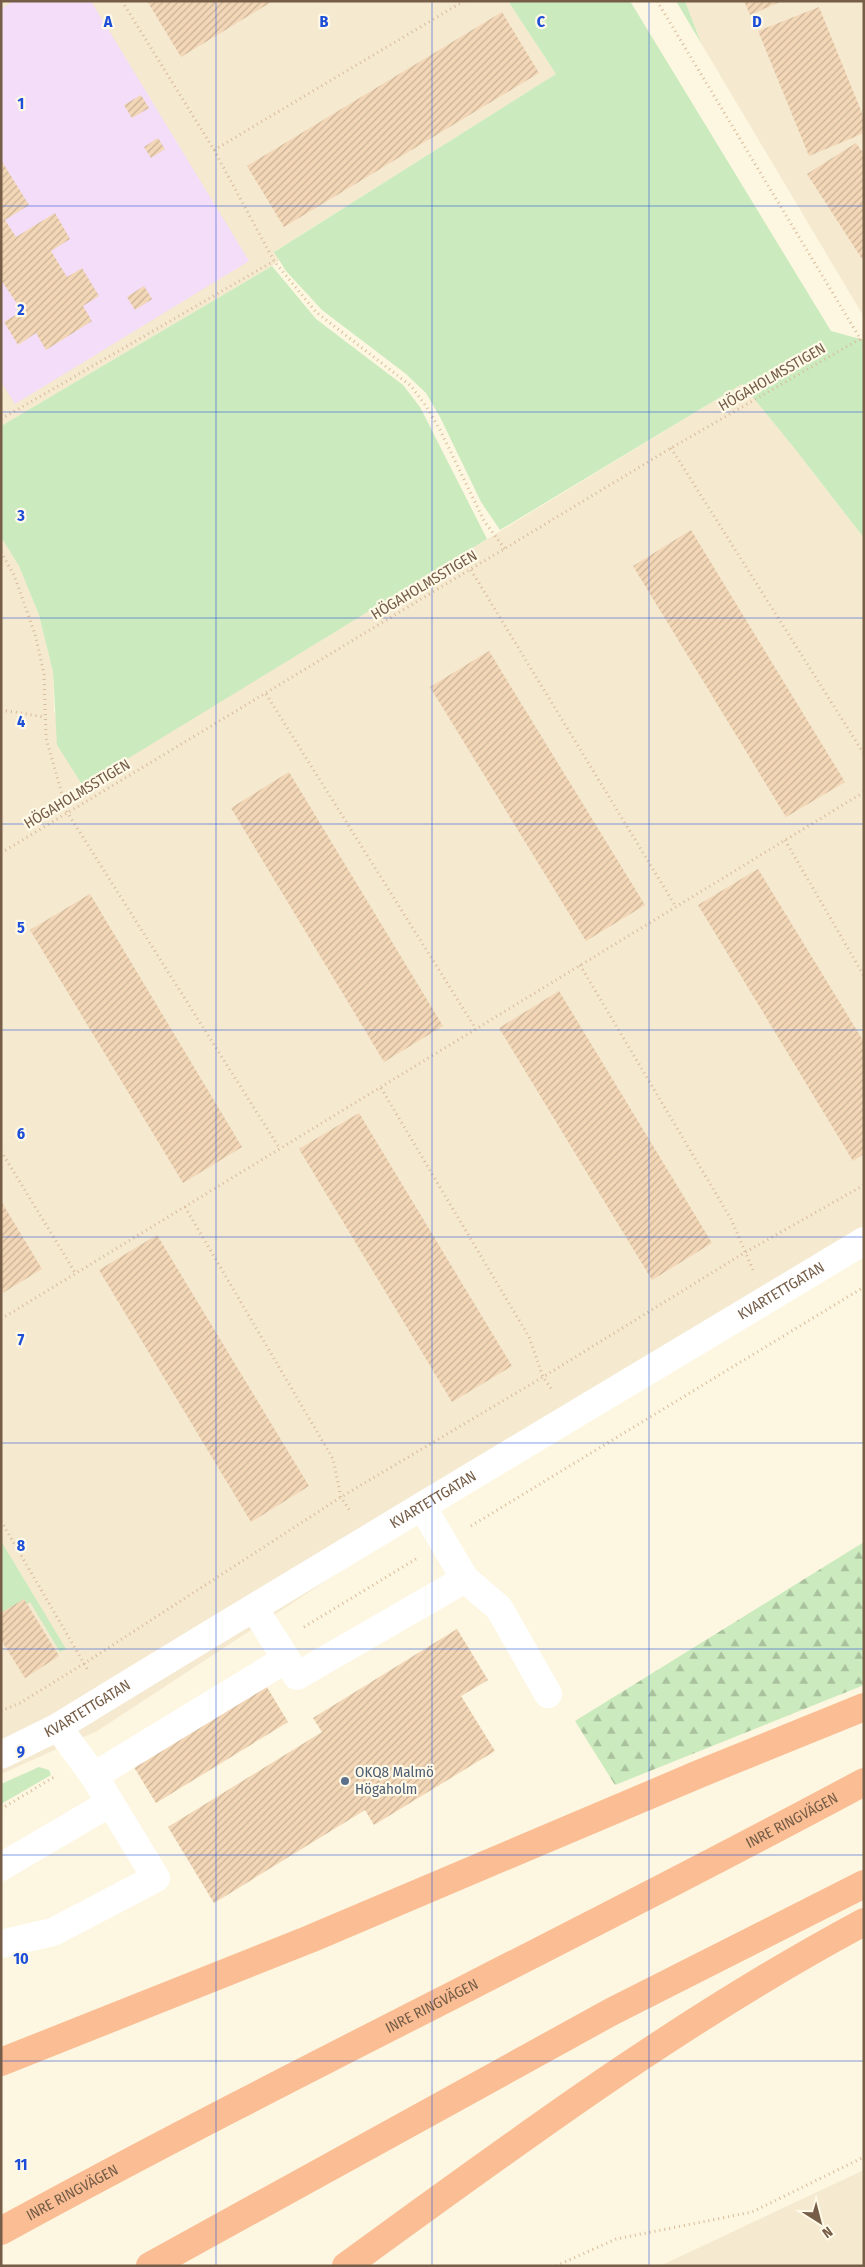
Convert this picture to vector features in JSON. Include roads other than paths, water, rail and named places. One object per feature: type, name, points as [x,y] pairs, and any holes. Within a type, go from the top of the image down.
[{"type":"highway","points":[[1,2062],[310,1939],[690,1778],[864,1708]]},
{"type":"highway","name":"INRE RINGVÄGEN","points":[[1,2231],[346,2050],[641,1900],[864,1782]]},
{"type":"highway","points":[[150,2266],[611,2012],[864,1884]]},
{"type":"highway","points":[[346,2266],[624,2067],[753,1985],[864,1922]]},
{"type":"street","name":"KVARTETTGATAN","points":[[1,1755],[58,1727],[422,1506],[864,1242]]},
{"type":"street","points":[[422,1506],[465,1579],[499,1608],[548,1694]]},
{"type":"street","points":[[254,1608],[297,1676],[465,1579]]},
{"type":"street","points":[[94,1776],[286,1659]]},
{"type":"street","points":[[1,1944],[53,1932],[156,1878],[94,1776],[58,1727]]},
{"type":"street","points":[[1,1867],[110,1802]]},
{"type":"place","name":"OKQ8 Malmö Högaholm","points":[[345,1781]]}]
